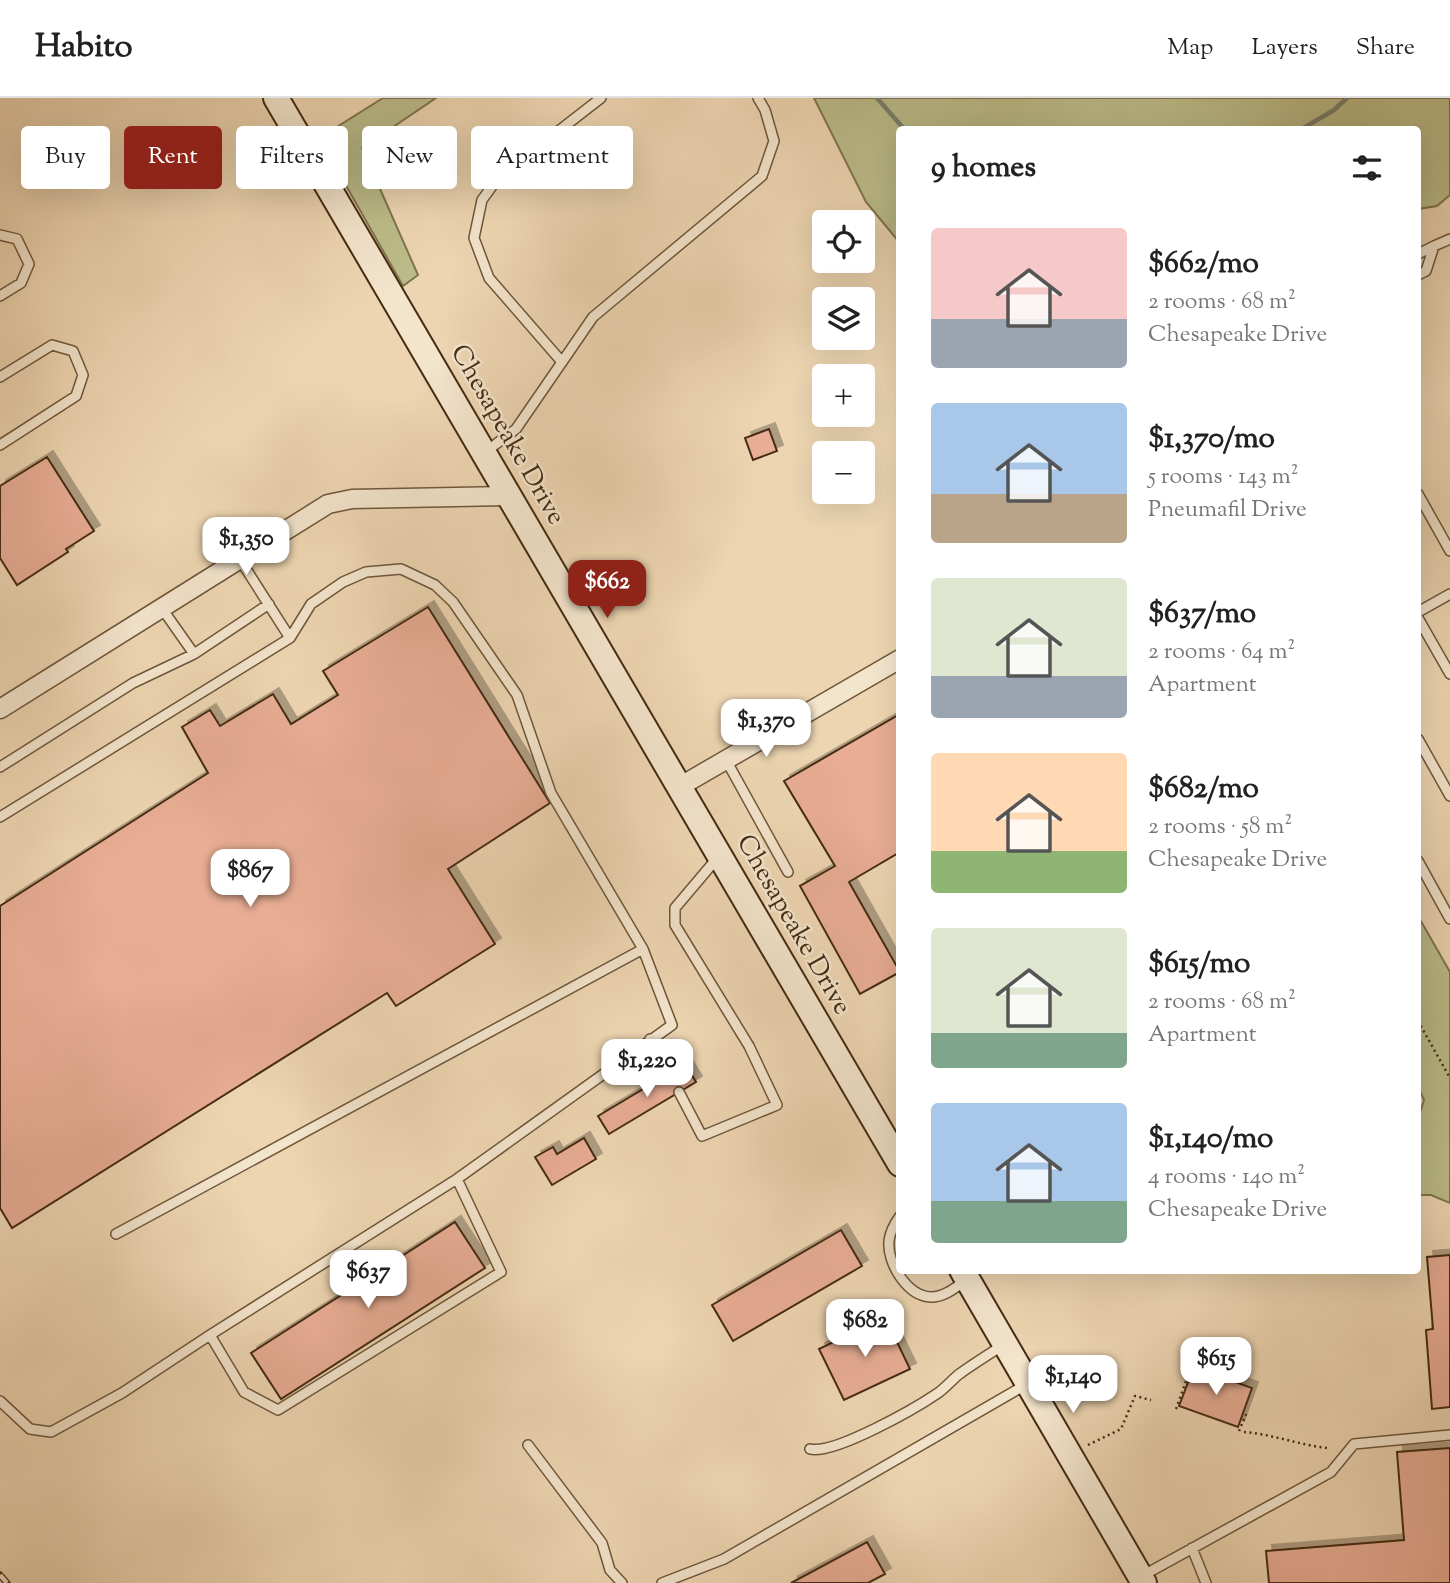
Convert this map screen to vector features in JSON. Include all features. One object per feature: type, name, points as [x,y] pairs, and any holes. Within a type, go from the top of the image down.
[{"type":"street","name":"Chesapeake Drive","points":[[275,98],[896,1159]]},
{"type":"street","points":[[0,709],[239,558],[336,501],[507,496]]},
{"type":"street","points":[[679,787],[896,661]]},
{"type":"street","points":[[965,1275],[1142,1580]]},
{"type":"lane","points":[[562,362],[489,278],[474,237],[482,200],[498,178],[601,98]]},
{"type":"lane","points":[[483,454],[516,429],[593,317],[762,176],[774,141],[765,110],[758,98]]},
{"type":"lane","points":[[0,235],[17,239],[29,264],[21,283],[0,296]]},
{"type":"lane","points":[[1421,252],[1450,239]]},
{"type":"lane","points":[[1421,274],[1426,271],[1434,246]]},
{"type":"lane","points":[[0,377],[52,345],[73,351],[83,374],[76,396],[0,444]]},
{"type":"lane","points":[[1421,499],[1450,551]]},
{"type":"lane","points":[[239,558],[290,638]]},
{"type":"lane","points":[[0,817],[290,638],[312,604],[343,582],[366,572],[401,569],[435,585],[453,602],[517,695],[551,793],[643,948],[672,1025],[457,1179],[122,1393],[51,1432],[30,1429],[0,1401]]},
{"type":"lane","points":[[1421,610],[1450,594]]},
{"type":"lane","points":[[0,767],[133,683],[194,654],[269,604]]},
{"type":"lane","points":[[161,607],[194,654]]},
{"type":"lane","points":[[1421,623],[1450,674]]},
{"type":"lane","points":[[1421,744],[1450,796]]},
{"type":"lane","points":[[726,760],[788,872]]},
{"type":"lane","points":[[679,1092],[702,1136],[777,1105],[749,1046],[675,925],[676,908],[719,856]]},
{"type":"lane","points":[[1421,866],[1450,919]]},
{"type":"lane","points":[[116,1234],[643,948]]},
{"type":"lane","points":[[650,1039],[668,1074]]},
{"type":"lane","points":[[210,1335],[244,1392],[278,1410],[501,1272],[457,1179]]},
{"type":"lane","points":[[896,1224],[889,1239],[890,1252],[896,1267]]},
{"type":"lane","points":[[901,1274],[912,1290],[929,1297],[939,1296],[965,1275]]},
{"type":"lane","points":[[810,1449],[833,1447],[866,1433],[939,1392],[1005,1344]]},
{"type":"lane","points":[[662,1583],[724,1559],[1028,1383]]},
{"type":"lane","points":[[1142,1580],[1246,1517],[1331,1472],[1353,1444],[1450,1436]]},
{"type":"lane","points":[[528,1445],[602,1544],[610,1570],[622,1583]]},
{"type":"lane","points":[[1192,1548],[1206,1583]]},
{"type":"path","points":[[1421,1026],[1450,1078]]},
{"type":"path","points":[[1176,1409],[1200,1339]]},
{"type":"path","points":[[1088,1445],[1121,1429],[1135,1396],[1151,1400]]},
{"type":"path","points":[[1247,1412],[1241,1432],[1270,1434],[1293,1442],[1327,1448]]},
{"type":"green space","points":[[383,98],[436,98],[395,126],[362,126],[362,189],[380,189],[418,275],[403,286],[348,189],[348,126],[338,126]]},
{"type":"green space","points":[[814,98],[1450,98],[1450,195],[1437,206],[1421,209],[1421,126],[896,126],[896,238],[866,202]]},
{"type":"green space","points":[[1421,921],[1450,972],[1450,1203],[1431,1195],[1421,1195],[1421,1110],[1424,1100],[1421,1094]]},
{"type":"building","points":[[769,429],[777,451],[753,460],[745,438]]},
{"type":"building","points":[[47,457],[94,531],[66,549],[68,552],[17,585],[0,558],[0,486]]},
{"type":"building","points":[[428,607],[550,803],[448,869],[495,944],[396,1006],[387,993],[12,1228],[0,1208],[0,906],[208,773],[182,727],[210,710],[220,726],[273,694],[291,724],[338,695],[323,671]]},
{"type":"building","points":[[896,716],[896,854],[849,882],[896,965],[896,974],[860,994],[800,886],[835,866],[784,781]]},
{"type":"building","points":[[685,1064],[696,1082],[609,1134],[598,1116]]},
{"type":"building","points":[[584,1138],[596,1159],[552,1185],[535,1157],[553,1147],[557,1154]]},
{"type":"building","points":[[455,1222],[485,1268],[281,1399],[251,1353]]},
{"type":"building","points":[[841,1230],[862,1266],[733,1341],[712,1305]]},
{"type":"building","points":[[1450,1255],[1450,1407],[1432,1409],[1426,1330],[1433,1329],[1427,1257]]},
{"type":"building","points":[[885,1317],[910,1369],[844,1400],[819,1349]]},
{"type":"building","points":[[1194,1367],[1252,1388],[1238,1427],[1179,1406]]},
{"type":"building","points":[[1450,1448],[1450,1583],[1269,1583],[1266,1551],[1404,1540],[1397,1452]]},
{"type":"building","points":[[867,1542],[885,1574],[868,1583],[791,1583]]},
{"type":"waterway","points":[[877,98],[902,126]]},
{"type":"waterway","points":[[1307,126],[1334,110],[1347,98]]},
{"type":"railway","points":[[0,1575],[7,1583]]}]
